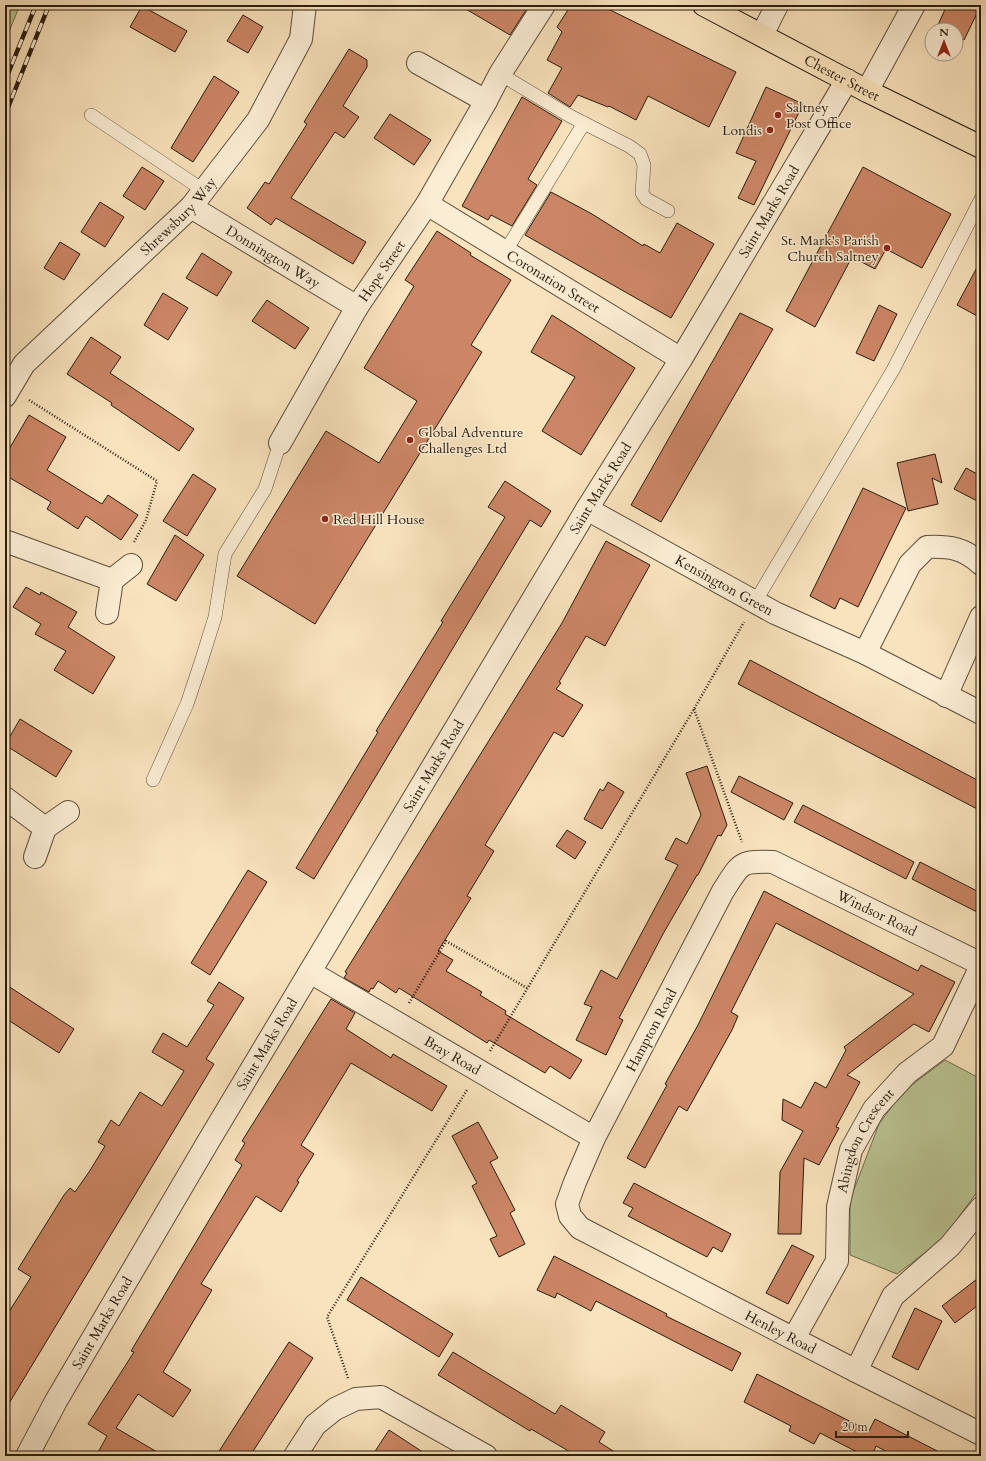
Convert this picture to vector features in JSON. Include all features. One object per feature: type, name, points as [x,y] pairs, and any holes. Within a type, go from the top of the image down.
[{"type":"main road","name":"Chester Street","points":[[704,5],[867,92],[981,148]]},
{"type":"street","name":"Shrewsbury Way","points":[[7,392],[24,364],[197,198],[258,120],[301,40],[305,5]]},
{"type":"street","name":"Hope Street","points":[[280,443],[357,307],[427,204],[500,74],[544,5]]},
{"type":"street","points":[[762,35],[777,5]]},
{"type":"street","points":[[867,92],[914,5]]},
{"type":"street","points":[[418,63],[486,101]]},
{"type":"street","name":"Saint Marks Road","points":[[27,1456],[56,1401],[310,972],[587,509],[681,359],[847,80]]},
{"type":"street","name":"Donnington Way","points":[[197,198],[357,307]]},
{"type":"street","name":"Coronation Street","points":[[427,204],[681,359]]},
{"type":"street","name":"Kensington Green","points":[[587,509],[775,613],[865,653],[981,713]]},
{"type":"street","points":[[5,541],[112,580]]},
{"type":"street","points":[[865,653],[910,564],[927,547],[948,546],[973,557],[981,564]]},
{"type":"street","points":[[107,613],[112,580],[130,565]]},
{"type":"street","points":[[946,696],[981,617]]},
{"type":"street","points":[[5,798],[45,828]]},
{"type":"street","points":[[35,857],[45,828],[68,812]]},
{"type":"street","name":"Windsor Road","points":[[749,861],[773,862],[981,965]]},
{"type":"street","name":"Hampton Road","points":[[580,1228],[570,1216],[567,1204],[594,1138],[723,891],[737,869],[749,861]]},
{"type":"street","name":"Abingdon Crescent","points":[[794,1338],[837,1261],[838,1207],[851,1150],[874,1109],[907,1074],[943,1046],[981,965]]},
{"type":"street","name":"Bray Road","points":[[310,972],[594,1138]]},
{"type":"street","points":[[856,1371],[893,1296],[950,1246],[981,1208]]},
{"type":"street","name":"Henley Road","points":[[580,1228],[981,1434]]},
{"type":"street","points":[[295,1456],[315,1425],[335,1409],[356,1399],[381,1397],[486,1456]]},
{"type":"lane","points":[[500,74],[584,123],[629,146],[640,154],[644,165],[642,193],[646,199],[668,211]]},
{"type":"lane","points":[[91,115],[197,198]]},
{"type":"lane","points":[[506,252],[584,123]]},
{"type":"lane","points":[[755,602],[893,370],[981,199]]},
{"type":"lane","points":[[153,780],[187,704],[206,647],[215,617],[225,554],[265,489],[280,443]]},
{"type":"path","points":[[7,392],[157,481],[146,520],[127,555],[130,565]]},
{"type":"path","points":[[356,1399],[327,1317],[479,1070],[694,709],[755,602]]},
{"type":"path","points":[[694,709],[749,861]]},
{"type":"path","points":[[398,1023],[446,941],[527,988]]},
{"type":"green space","points":[[5,5],[20,5],[5,41]]},
{"type":"green space","points":[[945,1060],[981,1079],[981,1178],[977,1192],[942,1240],[897,1274],[850,1255],[850,1200],[879,1124],[893,1105],[913,1084]]},
{"type":"building","points":[[459,5],[517,5],[526,10],[510,35]]},
{"type":"building","points":[[571,5],[600,5],[736,72],[709,127],[648,96],[636,120],[609,106],[608,107],[578,95],[570,107],[548,93],[562,68],[547,60],[562,32],[557,27]]},
{"type":"building","points":[[947,5],[981,5],[964,40],[964,22],[939,22]]},
{"type":"building","points":[[142,6],[187,31],[175,52],[130,27]]},
{"type":"building","points":[[243,15],[263,27],[248,53],[227,41]]},
{"type":"building","points":[[349,49],[367,60],[367,67],[343,106],[359,117],[344,138],[335,132],[291,198],[366,242],[353,264],[276,218],[271,225],[247,208],[265,182],[269,184],[307,124],[304,122]]},
{"type":"building","points":[[214,76],[239,92],[193,162],[171,148]]},
{"type":"building","points":[[766,87],[803,104],[754,205],[738,198],[756,161],[736,153]]},
{"type":"building","points":[[522,97],[562,121],[528,179],[537,185],[512,226],[491,215],[488,220],[462,206]]},
{"type":"building","points":[[390,114],[431,140],[414,165],[374,138]]},
{"type":"building","points":[[142,167],[164,181],[145,210],[123,196]]},
{"type":"building","name":"St. Mark's Parish Church Saltney","points":[[863,167],[951,214],[922,268],[886,249],[875,269],[852,257],[815,327],[786,311]]},
{"type":"building","points":[[551,192],[592,214],[643,246],[644,244],[660,253],[677,223],[714,244],[671,318],[525,235]]},
{"type":"building","points":[[100,202],[124,217],[105,247],[81,232]]},
{"type":"building","name":"Red Hill House","points":[[437,231],[471,253],[470,255],[511,280],[471,345],[482,352],[315,624],[237,576],[326,431],[379,463],[417,401],[364,368],[414,286],[405,280]]},
{"type":"building","points":[[60,242],[80,254],[64,280],[44,268]]},
{"type":"building","points":[[202,253],[232,272],[217,296],[186,278]]},
{"type":"building","points":[[981,260],[981,318],[957,305]]},
{"type":"building","points":[[163,293],[188,308],[168,340],[144,325]]},
{"type":"building","points":[[267,300],[309,328],[295,349],[252,321]]},
{"type":"building","points":[[879,305],[897,314],[874,361],[856,353]]},
{"type":"building","points":[[740,313],[773,329],[661,522],[631,505]]},
{"type":"building","points":[[552,315],[635,368],[581,455],[542,431],[575,377],[531,352]]},
{"type":"building","points":[[91,337],[121,357],[110,373],[194,429],[179,451],[111,405],[112,403],[67,374]]},
{"type":"building","points":[[29,415],[66,437],[47,470],[102,504],[108,495],[138,515],[121,540],[86,516],[78,529],[47,509],[51,502],[5,475],[5,456]]},
{"type":"building","points":[[935,454],[942,483],[932,478],[938,504],[908,511],[897,463]]},
{"type":"building","points":[[966,468],[981,476],[981,503],[954,489]]},
{"type":"building","points":[[193,474],[216,489],[187,536],[163,521]]},
{"type":"building","points":[[505,481],[551,511],[541,527],[530,520],[314,879],[296,868],[378,732],[376,731],[443,622],[441,621],[505,517],[488,507]]},
{"type":"building","points":[[863,488],[906,508],[858,607],[840,598],[835,609],[810,596]]},
{"type":"building","points":[[175,535],[204,555],[176,601],[147,584]]},
{"type":"building","points":[[606,541],[650,565],[605,646],[586,636],[559,682],[561,683],[556,689],[583,705],[563,737],[554,732],[485,845],[494,851],[467,896],[471,898],[438,951],[453,960],[446,971],[482,992],[480,995],[506,1011],[505,1014],[582,1060],[570,1079],[550,1066],[545,1073],[489,1040],[487,1043],[399,988],[396,993],[378,981],[369,992],[344,978],[347,973],[345,972],[562,623]]},
{"type":"building","points":[[26,587],[40,595],[41,592],[77,612],[68,627],[115,657],[93,694],[54,670],[66,651],[35,634],[41,624],[13,607]]},
{"type":"building","points":[[750,660],[981,782],[981,811],[738,684]]},
{"type":"building","points":[[20,719],[72,751],[56,777],[5,745]]},
{"type":"building","points":[[707,766],[727,825],[721,836],[718,835],[698,875],[663,934],[619,1018],[623,1020],[606,1055],[576,1040],[592,1007],[584,1004],[601,970],[617,979],[678,865],[665,859],[676,838],[687,844],[701,815],[686,773]]},
{"type":"building","points":[[739,776],[793,803],[784,820],[731,792]]},
{"type":"building","points":[[608,782],[624,792],[602,829],[584,819],[600,789],[603,791]]},
{"type":"building","points":[[803,805],[914,862],[906,879],[794,822]]},
{"type":"building","points":[[567,830],[586,842],[575,859],[556,846]]},
{"type":"building","points":[[920,862],[981,893],[981,914],[912,879]]},
{"type":"building","points":[[248,870],[267,882],[210,975],[191,963]]},
{"type":"building","points":[[764,891],[918,971],[921,965],[955,982],[929,1032],[914,1024],[847,1075],[860,1082],[836,1127],[839,1128],[819,1165],[804,1158],[801,1234],[778,1234],[780,1172],[803,1131],[782,1120],[783,1099],[801,1108],[815,1082],[826,1088],[846,1050],[844,1047],[914,994],[776,923],[731,1012],[738,1016],[732,1030],[687,1111],[679,1106],[645,1168],[627,1158],[667,1085],[665,1084],[698,1025]]},
{"type":"building","points":[[219,982],[244,998],[206,1059],[214,1064],[5,1410],[5,1318],[31,1277],[18,1269],[64,1195],[70,1188],[75,1192],[89,1172],[105,1146],[98,1142],[111,1120],[119,1126],[140,1092],[162,1106],[184,1071],[152,1052],[163,1033],[187,1047],[214,1005],[207,1001]]},
{"type":"building","points":[[5,984],[74,1029],[59,1053],[5,1018]]},
{"type":"building","points":[[331,999],[355,1013],[346,1029],[391,1058],[393,1054],[447,1086],[432,1111],[351,1063],[301,1145],[314,1154],[297,1181],[299,1182],[281,1212],[256,1196],[201,1284],[212,1290],[163,1372],[191,1390],[173,1417],[138,1394],[116,1428],[164,1456],[96,1456],[107,1436],[88,1424],[134,1352],[131,1351],[242,1165],[235,1160],[245,1143],[242,1141]]},
{"type":"building","points":[[478,1122],[498,1158],[490,1162],[515,1210],[510,1213],[525,1244],[499,1257],[490,1239],[497,1236],[472,1186],[477,1183],[452,1136]]},
{"type":"building","points":[[634,1183],[731,1234],[722,1252],[713,1247],[707,1257],[628,1216],[633,1208],[623,1203]]},
{"type":"building","points":[[792,1245],[814,1256],[788,1304],[766,1293]]},
{"type":"building","points":[[554,1256],[667,1314],[666,1316],[741,1353],[732,1371],[596,1301],[591,1311],[557,1293],[555,1298],[537,1290]]},
{"type":"building","points":[[981,1276],[981,1303],[955,1323],[942,1306]]},
{"type":"building","points":[[361,1277],[453,1334],[439,1357],[347,1300]]},
{"type":"building","points":[[915,1308],[942,1321],[918,1370],[892,1357]]},
{"type":"building","points":[[289,1342],[313,1358],[250,1456],[216,1456]]},
{"type":"building","points":[[453,1352],[555,1414],[561,1405],[605,1432],[599,1442],[621,1456],[577,1456],[531,1429],[530,1431],[438,1375]]},
{"type":"building","points":[[757,1374],[869,1431],[875,1419],[947,1456],[895,1456],[876,1446],[872,1456],[865,1456],[820,1433],[814,1444],[789,1431],[791,1426],[744,1402]]},
{"type":"building","points":[[389,1430],[429,1456],[372,1456]]},
{"type":"railway","points":[[5,81],[36,5]]},
{"type":"railway","points":[[5,115],[49,5]]},
{"type":"place","name":"Saltney Post Office","points":[[778,115]]},
{"type":"place","name":"Londis","points":[[770,130]]},
{"type":"place","name":"St. Mark's Parish Church Saltney","points":[[887,248]]},
{"type":"place","name":"Global Adventure Challenges Ltd","points":[[410,440]]},
{"type":"place","name":"Red Hill House","points":[[325,519]]}]
